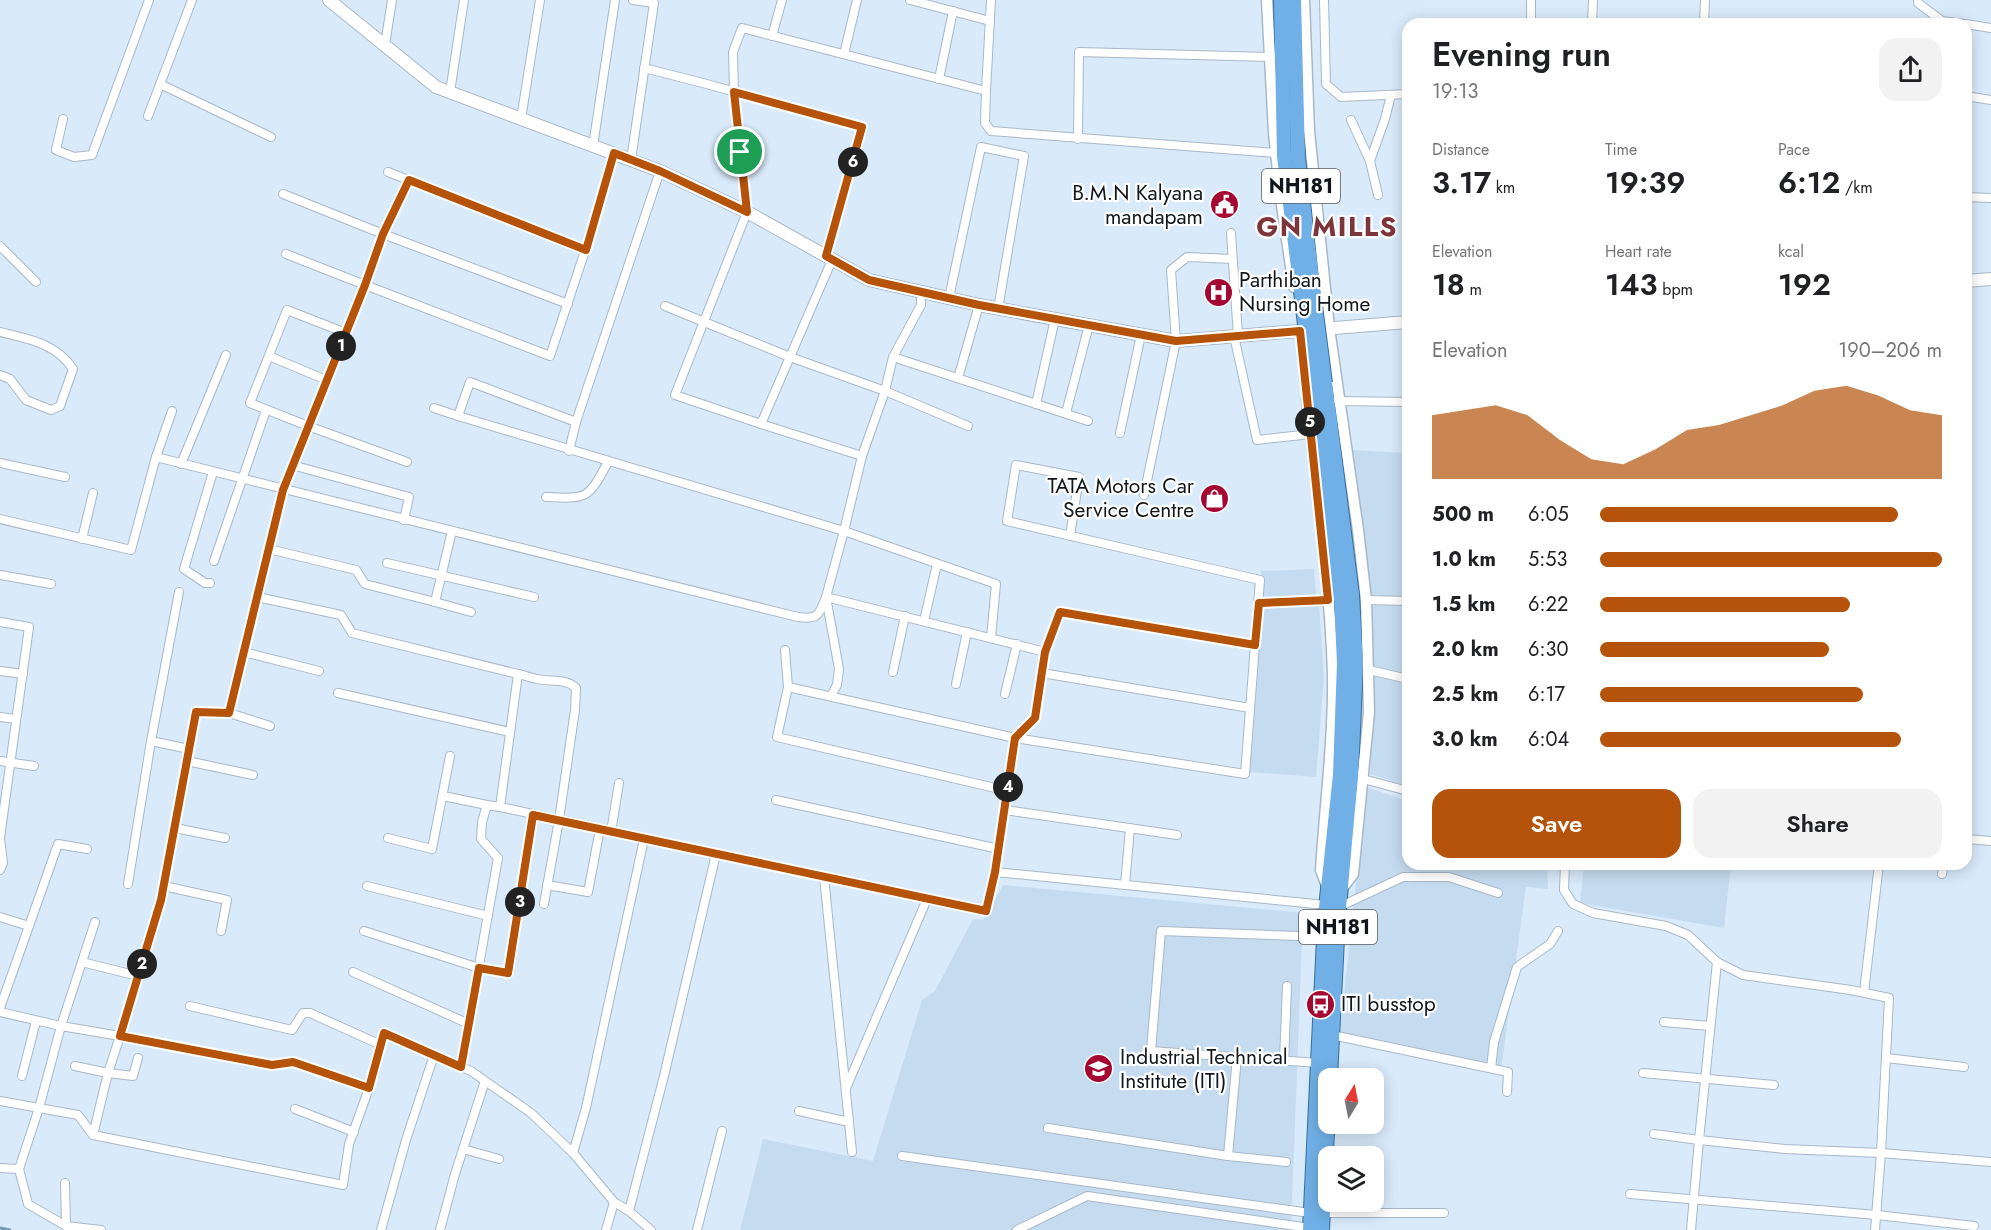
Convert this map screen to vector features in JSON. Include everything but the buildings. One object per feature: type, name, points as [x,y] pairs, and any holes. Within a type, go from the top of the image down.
[{"type":"highway","name":"NH181","points":[[1281,0],[1284,156],[1316,423],[1341,598],[1349,629]]},
{"type":"highway","name":"NH181","points":[[1294,0],[1298,158],[1340,496],[1355,719],[1352,776],[1332,906],[1330,1068]]},
{"type":"highway","name":"NH181","points":[[1316,1213],[1318,1063],[1324,937],[1332,906]]},
{"type":"highway","name":"NH181","points":[[1314,1229],[1324,1134]]},
{"type":"main road","points":[[329,0],[436,87],[660,171],[747,212],[869,280],[998,309],[1176,341],[1402,322]]},
{"type":"main road","points":[[1972,281],[1991,279]]},
{"type":"street","points":[[63,119],[56,150],[74,157],[92,155],[149,0]]},
{"type":"street","points":[[148,116],[192,0]]},
{"type":"street","points":[[385,45],[392,0]]},
{"type":"street","points":[[450,92],[464,0]]},
{"type":"street","points":[[520,119],[540,0]]},
{"type":"street","points":[[593,146],[615,0]]},
{"type":"street","points":[[630,160],[654,3],[633,0]]},
{"type":"street","points":[[772,36],[782,0]]},
{"type":"street","points":[[844,54],[857,0]]},
{"type":"street","points":[[909,0],[990,21]]},
{"type":"street","points":[[991,0],[985,123],[991,131],[1276,153]]},
{"type":"street","points":[[1267,0],[1276,153],[1300,331],[1328,600],[1333,675],[1321,870],[1334,889],[1353,874],[1369,712],[1369,670],[1366,600],[1329,328],[1309,131],[1305,0]]},
{"type":"street","points":[[1324,0],[1326,84],[1341,97],[1402,94]]},
{"type":"street","points":[[1531,0],[1531,18]]},
{"type":"street","points":[[1592,18],[1593,0]]},
{"type":"street","points":[[1704,18],[1705,0]]},
{"type":"street","points":[[1918,0],[1918,3],[1938,18]]},
{"type":"street","points":[[939,78],[953,11]]},
{"type":"street","points":[[1972,25],[1991,28]]},
{"type":"street","points":[[862,456],[675,395],[747,212],[734,92],[733,52],[742,28],[986,91]]},
{"type":"street","points":[[1078,139],[1079,52],[1270,57]]},
{"type":"street","points":[[644,68],[703,82],[862,127],[829,258],[761,424]]},
{"type":"street","points":[[709,80],[734,92]]},
{"type":"street","points":[[160,84],[271,137]]},
{"type":"street","points":[[1370,161],[1391,95]]},
{"type":"street","points":[[1972,97],[1991,100]]},
{"type":"street","points":[[1351,120],[1370,161],[1378,195]]},
{"type":"street","points":[[949,298],[981,147],[1024,156],[998,309]]},
{"type":"street","points":[[286,254],[550,356],[586,250],[614,153]]},
{"type":"street","points":[[569,451],[576,422],[660,171]]},
{"type":"street","points":[[388,172],[586,250]]},
{"type":"street","points":[[229,713],[283,490],[383,234],[409,180]]},
{"type":"street","points":[[283,194],[568,304]]},
{"type":"street","points":[[1972,197],[1991,198]]},
{"type":"street","points":[[1231,233],[1236,336],[1257,440],[1311,434]]},
{"type":"street","points":[[0,246],[36,282]]},
{"type":"street","points":[[1144,495],[1176,341],[1172,270],[1187,257],[1232,260]]},
{"type":"street","points":[[156,457],[811,619],[819,614],[826,597],[862,456],[885,391],[893,357],[921,305],[921,292]]},
{"type":"street","points":[[958,378],[979,305]]},
{"type":"street","points":[[665,306],[790,357],[885,391],[968,426]]},
{"type":"street","points":[[346,333],[287,310],[250,403],[407,462]]},
{"type":"street","points":[[1036,404],[1055,319]]},
{"type":"street","points":[[1066,413],[1089,325]]},
{"type":"street","points":[[0,332],[46,344],[67,359],[73,369],[60,406],[51,410],[26,399],[10,378],[0,375]]},
{"type":"street","points":[[1120,433],[1141,335]]},
{"type":"street","points":[[181,464],[226,355]]},
{"type":"street","points":[[269,356],[326,380]]},
{"type":"street","points":[[893,357],[1088,421]]},
{"type":"street","points":[[458,416],[470,382],[576,422]]},
{"type":"street","points":[[1338,401],[1402,402]]},
{"type":"street","points":[[434,408],[569,451],[844,531],[996,585],[992,638]]},
{"type":"street","points":[[214,561],[266,410]]},
{"type":"street","points":[[0,519],[131,550],[156,457],[172,411]]},
{"type":"street","points":[[546,497],[577,498],[593,490],[608,462]]},
{"type":"street","points":[[0,463],[65,477]]},
{"type":"street","points":[[292,465],[409,497],[404,520]]},
{"type":"street","points":[[788,687],[1015,738],[1245,774],[1260,580],[1070,536],[1007,521],[1016,465],[1079,477],[1070,536]]},
{"type":"street","points":[[210,583],[205,583],[184,569],[213,472]]},
{"type":"street","points":[[82,539],[93,494]]},
{"type":"street","points":[[435,602],[452,531]]},
{"type":"street","points":[[269,549],[356,570],[365,584],[471,612]]},
{"type":"street","points":[[387,563],[534,597]]},
{"type":"street","points":[[924,621],[937,564]]},
{"type":"street","points":[[0,575],[51,584]]},
{"type":"street","points":[[128,884],[151,741],[179,592]]},
{"type":"street","points":[[257,597],[341,615],[352,633],[538,679],[572,684],[576,688],[575,710],[559,820],[544,904]]},
{"type":"street","points":[[826,597],[1045,652]]},
{"type":"street","points":[[826,597],[839,669],[837,685],[831,696]]},
{"type":"street","points":[[1259,603],[1328,600]]},
{"type":"street","points":[[1366,600],[1402,601]]},
{"type":"street","points":[[443,796],[986,911],[999,849],[1015,738],[1035,718],[1045,652],[1060,612],[1255,645]]},
{"type":"street","points":[[892,672],[905,616]]},
{"type":"street","points":[[0,622],[29,627],[0,838],[3,863],[0,870]]},
{"type":"street","points":[[956,684],[967,632]]},
{"type":"street","points":[[1005,694],[1017,644]]},
{"type":"street","points":[[785,650],[788,687],[777,737],[1008,790]]},
{"type":"street","points":[[244,651],[319,671]]},
{"type":"street","points":[[1369,670],[1402,678]]},
{"type":"street","points":[[0,671],[23,674]]},
{"type":"street","points":[[1042,673],[1250,708]]},
{"type":"street","points":[[500,807],[518,674]]},
{"type":"street","points":[[338,693],[510,732]]},
{"type":"street","points":[[93,1135],[108,1072],[164,886],[196,712],[229,713],[270,726]]},
{"type":"street","points":[[0,717],[16,719]]},
{"type":"street","points":[[151,741],[189,749]]},
{"type":"street","points":[[387,838],[432,849],[450,756]]},
{"type":"street","points":[[0,761],[34,766]]},
{"type":"street","points":[[187,761],[253,776]]},
{"type":"street","points":[[1363,779],[1402,789]]},
{"type":"street","points":[[611,832],[619,783]]},
{"type":"street","points":[[776,801],[999,849]]},
{"type":"street","points":[[461,1067],[498,858],[481,838],[482,822],[487,805]]},
{"type":"street","points":[[1005,810],[1177,835]]},
{"type":"street","points":[[364,931],[479,968],[508,973],[533,815]]},
{"type":"street","points":[[175,828],[225,838]]},
{"type":"street","points":[[1125,885],[1130,828]]},
{"type":"street","points":[[547,885],[588,892],[600,829]]},
{"type":"street","points":[[573,1153],[585,1108],[644,838]]},
{"type":"street","points":[[1972,839],[1991,841]]},
{"type":"street","points":[[87,849],[58,844],[0,1010],[61,1026],[272,1065],[293,1062],[369,1088]]},
{"type":"street","points":[[606,1230],[622,1206],[633,1198],[716,854]]},
{"type":"street","points":[[1564,870],[1564,890],[1572,904],[1593,913],[1666,926],[1688,935],[1717,962],[1743,975],[1864,992],[1889,998],[1875,1230]]},
{"type":"street","points":[[1864,992],[1878,870]]},
{"type":"street","points":[[995,872],[1332,906],[1403,877],[1449,878],[1498,893]]},
{"type":"street","points":[[824,877],[852,1152]]},
{"type":"street","points":[[164,886],[226,900],[221,931]]},
{"type":"street","points":[[367,886],[488,916]]},
{"type":"street","points":[[846,1088],[927,899]]},
{"type":"street","points":[[0,917],[29,926]]},
{"type":"street","points":[[95,922],[61,1026],[39,1108],[19,1169],[28,1204],[66,1226],[101,1230]]},
{"type":"street","points":[[1318,1063],[1151,1051],[1161,930],[1324,937]]},
{"type":"street","points":[[1491,1068],[1494,1042],[1517,967],[1550,944],[1558,930]]},
{"type":"street","points":[[82,962],[138,976]]},
{"type":"street","points":[[1691,1230],[1717,962]]},
{"type":"street","points":[[353,972],[469,1024]]},
{"type":"street","points":[[1284,1060],[1287,986]]},
{"type":"street","points":[[190,1006],[292,1030],[303,1013],[310,1013],[381,1045]]},
{"type":"street","points":[[22,1076],[36,1020]]},
{"type":"street","points":[[1664,1022],[1710,1026]]},
{"type":"street","points":[[0,1101],[78,1115],[93,1135],[344,1185],[349,1144],[369,1088],[384,1033],[461,1067],[531,1113],[573,1153],[622,1206],[651,1230]]},
{"type":"street","points":[[1332,1035],[1508,1072],[1506,1092]]},
{"type":"street","points":[[381,1230],[406,1140],[434,1055]]},
{"type":"street","points":[[1228,1156],[1237,1057]]},
{"type":"street","points":[[75,1066],[133,1076],[138,1058]]},
{"type":"street","points":[[1886,1058],[1964,1067]]},
{"type":"street","points":[[1643,1073],[1774,1085]]},
{"type":"street","points":[[440,1230],[485,1081]]},
{"type":"street","points":[[295,1109],[354,1132]]},
{"type":"street","points":[[799,1111],[849,1122]]},
{"type":"street","points":[[1048,1128],[1228,1156],[1286,1162]]},
{"type":"street","points":[[697,1230],[722,1131]]},
{"type":"street","points":[[1654,1134],[1785,1149],[1881,1153],[1991,1162]]},
{"type":"street","points":[[463,1149],[499,1159]]},
{"type":"street","points":[[902,1156],[1316,1213],[1444,1213]]},
{"type":"street","points":[[0,1168],[19,1169]]},
{"type":"street","points":[[65,1183],[66,1226]]},
{"type":"street","points":[[1630,1194],[1877,1215],[1974,1226]]},
{"type":"street","points":[[1017,1230],[1087,1196],[1314,1229]]},
{"type":"shaded area","points":[[1350,450],[1402,453],[1402,784],[1370,774],[1368,593]]},
{"type":"shaded area","points":[[1314,569],[1316,595],[1263,597],[1261,571]]},
{"type":"shaded area","points":[[1319,605],[1324,678],[1316,777],[1248,772],[1261,606]]},
{"type":"shaded area","points":[[1366,787],[1402,799],[1402,870],[1547,870],[1548,889],[1526,887],[1501,1070],[1340,1033]]},
{"type":"shaded area","points":[[1583,870],[1730,870],[1724,928],[1580,903]]},
{"type":"shaded area","name":"Industrial Technical Institute (ITI)","points":[[1003,885],[1303,913],[1291,1230],[740,1230],[763,1139],[873,1161],[922,1000],[935,991],[973,919],[983,920]]},
{"type":"waterway","points":[[0,1228],[10,1230]]},
{"type":"place","name":"B.M.N Kalyana mandapam","points":[[1224,205]]},
{"type":"place","name":"Parthiban Nursing Home","points":[[1218,292]]},
{"type":"place","name":"TATA Motors Car Service Centre","points":[[1215,498]]},
{"type":"place","name":"ITI busstop","points":[[1320,1004]]},
{"type":"place","name":"Industrial Technical Institute (ITI)","points":[[1099,1069]]},
{"type":"district","name":"GN MILLS","points":[[1327,227]]},
{"type":"route","points":[[734,92],[862,127],[826,256],[869,280],[979,305],[1176,341],[1300,331],[1328,600],[1259,603],[1255,645],[1060,612],[1045,652],[1035,718],[1015,738],[995,872],[986,911],[533,815],[508,973],[479,968],[461,1067],[384,1033],[369,1088],[293,1062],[272,1065],[120,1036],[161,900],[196,712],[229,713],[283,490],[383,234],[409,180],[586,250],[614,153],[660,171],[747,212],[740,152],[734,92]]}]
